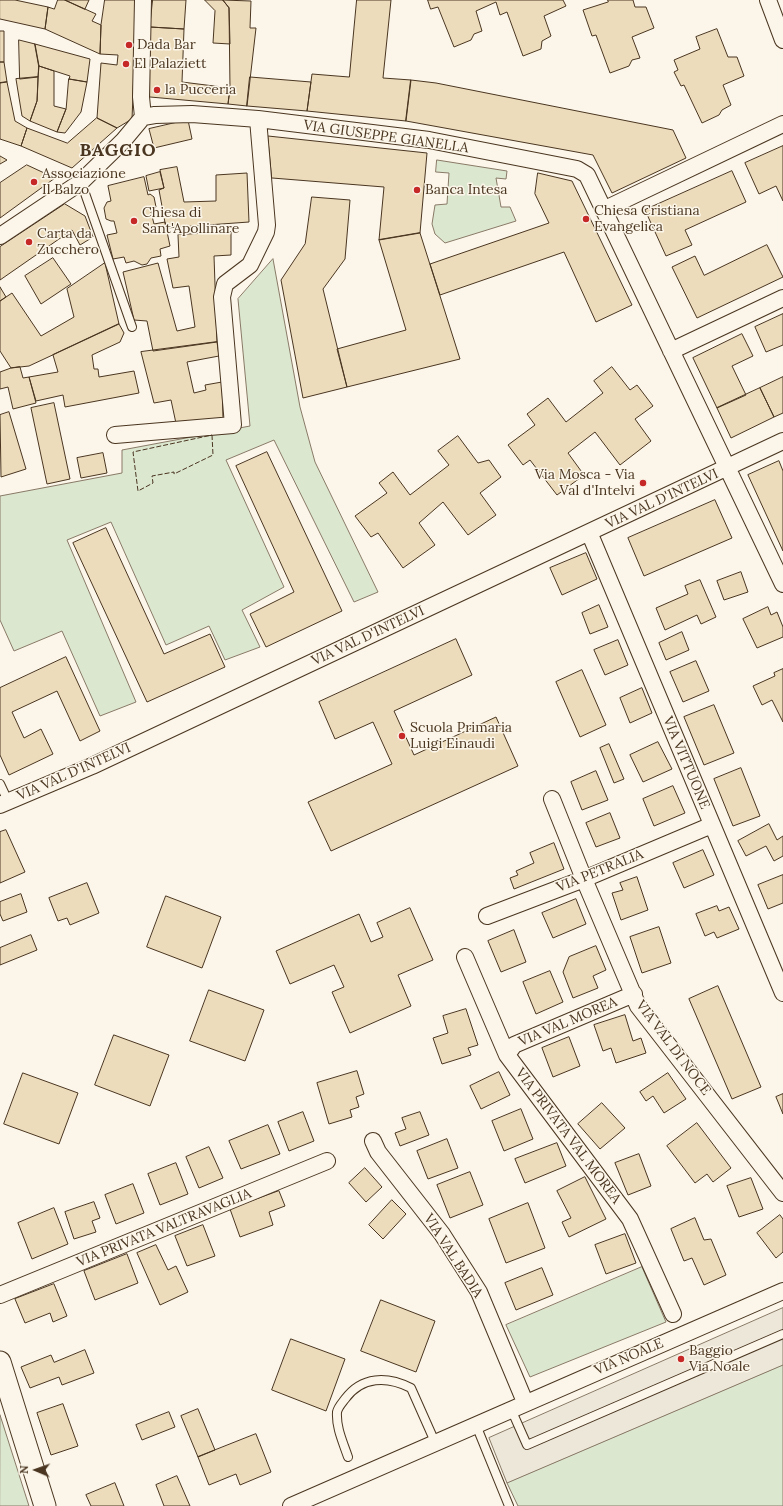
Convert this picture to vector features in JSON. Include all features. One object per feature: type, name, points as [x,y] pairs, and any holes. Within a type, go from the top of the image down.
[{"type":"street","points":[[0,236],[81,182],[122,141],[143,117],[141,97],[143,0]]},
{"type":"street","points":[[768,0],[783,40]]},
{"type":"street","name":"VIA GIUSEPPE GIANELLA","points":[[143,117],[155,115],[192,114],[258,119],[429,140],[577,169],[587,175],[783,584]]},
{"type":"street","points":[[115,435],[233,425],[222,297],[225,284],[250,265],[266,232],[267,225],[258,119]]},
{"type":"street","points":[[603,210],[783,124]]},
{"type":"street","points":[[672,351],[783,298]]},
{"type":"street","name":"VIA VAL D'INTELVI","points":[[4,803],[92,766],[783,441]]},
{"type":"street","name":"VIA VITTUONE","points":[[590,532],[783,993]]},
{"type":"street","name":"VIA VAL DI NOCE","points":[[552,799],[638,1006],[783,1193]]},
{"type":"street","name":"VIA PETRALIA","points":[[487,916],[584,879],[712,825]]},
{"type":"street","name":"VIA PRIVATA VAL MOREA","points":[[466,957],[507,1055],[630,1219],[673,1314]]},
{"type":"street","name":"VIA VAL MOREA","points":[[507,1055],[514,1045],[634,994]]},
{"type":"street","name":"VIA VAL BADIA","points":[[373,1141],[378,1152],[442,1234],[479,1292],[518,1406]]},
{"type":"street","name":"VIA PRIVATA VALTRAVAGLIA","points":[[0,1294],[327,1161]]},
{"type":"street","name":"VIA NOALE","points":[[291,1506],[317,1501],[436,1442],[783,1291]]},
{"type":"street","points":[[0,1362],[45,1506]]},
{"type":"lane","points":[[81,182],[132,327]]},
{"type":"lane","name":"VIA VAL D'INTELVI","points":[[0,784],[4,803]]},
{"type":"lane","points":[[518,1406],[527,1445],[783,1334]]},
{"type":"lane","points":[[348,1457],[338,1428],[337,1410],[349,1394],[364,1383],[381,1379],[399,1382],[411,1388],[436,1442]]},
{"type":"lane","points":[[476,1424],[509,1506]]},
{"type":"green space","points":[[437,160],[507,171],[506,179],[496,178],[501,207],[510,207],[516,221],[445,243],[435,234],[432,224],[435,205],[447,204],[449,173],[436,172]]},
{"type":"green space","points":[[273,259],[300,407],[315,462],[378,592],[354,602],[274,440],[226,460],[284,587],[242,610],[260,647],[225,660],[209,626],[166,645],[111,522],[67,540],[136,702],[100,716],[62,631],[14,651],[0,620],[0,496],[122,473],[122,450],[250,426],[238,299]]},
{"type":"green space","points":[[642,1267],[666,1322],[530,1377],[506,1325]]},
{"type":"green space","points":[[783,1365],[783,1506],[518,1506],[507,1483]]},
{"type":"green space","points":[[0,1415],[29,1506],[0,1506]]},
{"type":"shaded area","points":[[783,1308],[783,1365],[507,1483],[489,1438]]},
{"type":"building","points":[[0,0],[15,0],[48,7],[45,29],[0,19]]},
{"type":"building","points":[[58,0],[65,0],[96,14],[92,21],[101,25],[100,54],[45,29],[48,7],[54,9]]},
{"type":"building","points":[[65,0],[89,0],[85,9]]},
{"type":"building","name":"El Palaziett","points":[[105,0],[137,0],[132,119],[117,128],[97,118],[101,63],[117,65],[118,55],[100,54],[101,25]]},
{"type":"building","points":[[153,0],[186,0],[184,29],[150,27]]},
{"type":"building","points":[[205,0],[223,0],[229,8],[230,44],[213,43],[215,11]]},
{"type":"building","points":[[223,0],[251,1],[250,28],[256,28],[247,106],[228,104],[230,88],[229,8]]},
{"type":"building","points":[[357,0],[391,0],[383,78],[411,80],[406,121],[307,111],[312,74],[349,77]]},
{"type":"building","points":[[428,0],[563,0],[566,6],[544,16],[551,36],[542,41],[541,49],[523,56],[507,12],[500,15],[496,2],[476,11],[482,31],[474,34],[471,40],[454,47],[438,7],[431,9]]},
{"type":"building","points":[[608,0],[633,0],[635,7],[646,7],[654,28],[632,37],[640,58],[632,60],[629,66],[610,73],[596,35],[592,36],[583,10],[608,2]]},
{"type":"building","points":[[150,27],[184,29],[182,82],[230,88],[228,104],[150,97]]},
{"type":"building","points":[[717,29],[728,57],[737,57],[744,76],[723,85],[731,105],[722,110],[719,115],[702,123],[684,85],[681,86],[674,72],[678,70],[674,60],[700,49],[696,37]]},
{"type":"building","points":[[0,31],[4,31],[4,62],[0,62]]},
{"type":"building","points":[[19,40],[35,44],[39,66],[38,77],[20,79]]},
{"type":"building","points":[[35,44],[90,59],[87,82],[69,79],[70,76],[39,66]]},
{"type":"building","points":[[0,62],[4,62],[7,82],[0,83]]},
{"type":"building","points":[[39,66],[54,71],[54,106],[66,109],[57,132],[30,121],[37,101]]},
{"type":"building","points":[[38,77],[37,101],[30,121],[22,116],[16,79]]},
{"type":"building","points":[[250,77],[311,82],[307,111],[247,106]]},
{"type":"building","points":[[69,79],[87,82],[81,112],[65,133],[57,132],[66,109]]},
{"type":"building","points":[[411,80],[436,83],[673,130],[686,158],[612,193],[593,155],[406,121]]},
{"type":"building","points":[[7,82],[15,121],[27,128],[21,146],[0,139],[0,83]]},
{"type":"building","points":[[97,118],[117,128],[72,168],[21,146],[27,128],[67,143]]},
{"type":"building","points":[[188,120],[192,139],[154,148],[149,129]]},
{"type":"building","points":[[268,136],[427,153],[420,233],[379,240],[384,187],[272,178]]},
{"type":"building","points":[[783,146],[783,201],[776,186],[759,194],[745,163]]},
{"type":"building","points":[[0,156],[7,160],[0,164]]},
{"type":"building","points":[[27,165],[55,178],[0,218],[0,183]]},
{"type":"building","points":[[177,167],[184,202],[216,201],[216,175],[247,173],[249,222],[166,228],[159,190],[164,188],[160,170]]},
{"type":"building","points":[[732,171],[746,202],[685,230],[692,245],[666,256],[645,210]]},
{"type":"building","points":[[160,172],[164,188],[149,191],[146,176]]},
{"type":"building","points":[[538,173],[572,181],[632,305],[596,322],[564,252],[440,295],[430,264],[549,223],[535,194]]},
{"type":"building","name":"Chiesa di Sant'Apollinare","points":[[144,177],[148,195],[150,194],[154,197],[156,207],[151,212],[154,224],[165,222],[170,246],[160,249],[161,256],[151,258],[147,264],[142,265],[134,261],[126,263],[124,257],[113,259],[107,235],[117,233],[114,221],[106,219],[104,208],[107,202],[111,201],[108,186]]},
{"type":"building","points":[[312,197],[350,200],[345,259],[323,289],[347,387],[303,398],[281,280],[305,244]]},
{"type":"building","points":[[65,204],[85,216],[93,237],[80,245],[72,230],[0,280],[0,247]]},
{"type":"building","points":[[231,232],[231,255],[214,256],[217,342],[153,351],[147,321],[134,320],[123,272],[158,263],[177,331],[195,327],[189,286],[173,288],[167,259],[179,257],[178,235]]},
{"type":"building","points":[[420,233],[460,359],[347,387],[337,349],[406,330],[379,240]]},
{"type":"building","points":[[767,245],[783,277],[697,318],[672,267],[695,256],[704,275]]},
{"type":"building","points":[[53,258],[71,284],[41,304],[25,276]]},
{"type":"building","points":[[105,263],[119,324],[29,366],[11,368],[0,351],[0,301],[12,293],[41,336],[74,317],[67,289]]},
{"type":"building","points":[[0,287],[6,297],[0,301]]},
{"type":"building","points":[[783,314],[783,345],[766,352],[755,327]]},
{"type":"building","points":[[119,324],[124,333],[120,342],[92,355],[94,369],[98,369],[99,377],[134,371],[139,393],[65,407],[63,395],[36,401],[29,377],[58,372],[53,355]]},
{"type":"building","points":[[742,334],[753,356],[732,366],[746,395],[717,408],[693,358]]},
{"type":"building","points":[[217,342],[219,356],[187,362],[194,393],[206,390],[205,385],[222,382],[223,419],[177,428],[171,400],[154,403],[141,352]]},
{"type":"building","points":[[20,367],[23,378],[29,377],[36,403],[13,409],[8,387],[0,389],[0,372],[11,368]]},
{"type":"building","points":[[612,367],[630,390],[637,385],[653,406],[635,419],[651,441],[620,465],[595,432],[568,453],[584,475],[557,495],[530,460],[523,465],[508,445],[535,425],[527,414],[548,398],[566,422],[603,393],[594,381]]},
{"type":"building","points":[[783,377],[783,413],[774,417],[760,388]]},
{"type":"building","points":[[760,388],[774,417],[731,438],[717,408]]},
{"type":"building","points":[[54,403],[70,479],[47,484],[31,408]]},
{"type":"building","points":[[9,412],[26,469],[1,477],[0,415]]},
{"type":"building","points":[[458,436],[478,463],[489,460],[501,477],[480,493],[496,515],[468,535],[443,502],[419,523],[435,545],[403,568],[378,533],[371,537],[355,516],[387,493],[379,483],[393,472],[410,495],[449,465],[438,451]]},
{"type":"building","points":[[267,452],[342,611],[266,647],[250,614],[294,592],[236,466]]},
{"type":"building","points":[[103,453],[107,473],[81,478],[77,458]]},
{"type":"building","points":[[779,461],[783,471],[783,551],[748,475]]},
{"type":"building","points":[[715,500],[732,538],[644,576],[628,538]]},
{"type":"building","points":[[106,528],[164,654],[210,634],[225,667],[147,702],[73,543]]},
{"type":"building","points":[[586,553],[597,579],[562,595],[550,568]]},
{"type":"building","points":[[741,572],[748,592],[724,600],[717,581]]},
{"type":"building","points":[[700,580],[716,617],[701,624],[697,615],[665,630],[656,608],[688,594],[685,586]]},
{"type":"building","points":[[599,605],[608,627],[590,634],[582,613]]},
{"type":"building","points":[[768,607],[771,615],[777,612],[783,627],[783,637],[757,648],[743,619]]},
{"type":"building","points":[[682,632],[689,650],[666,660],[659,643]]},
{"type":"building","points":[[456,639],[472,675],[394,711],[414,755],[496,717],[518,766],[331,851],[308,802],[392,764],[373,722],[335,739],[319,702]]},
{"type":"building","points":[[618,640],[628,665],[605,675],[594,650]]},
{"type":"building","points":[[66,657],[100,731],[80,741],[57,691],[12,712],[24,738],[41,729],[53,754],[9,775],[0,755],[0,688]]},
{"type":"building","points":[[696,661],[709,691],[683,702],[670,672]]},
{"type":"building","points":[[783,669],[783,722],[772,700],[762,705],[753,686],[775,676],[774,673]]},
{"type":"building","points":[[582,670],[606,725],[580,737],[556,682]]},
{"type":"building","points":[[642,688],[652,713],[630,723],[620,698]]},
{"type":"building","points":[[714,705],[734,753],[704,765],[684,717]]},
{"type":"building","points":[[658,742],[672,769],[643,782],[630,755]]},
{"type":"building","points":[[609,744],[624,779],[614,783],[600,748]]},
{"type":"building","points":[[741,768],[760,816],[733,826],[714,779]]},
{"type":"building","points":[[596,771],[608,800],[582,810],[571,782]]},
{"type":"building","points":[[673,786],[685,813],[654,826],[643,799]]},
{"type":"building","points":[[610,813],[620,838],[596,847],[586,823]]},
{"type":"building","points":[[769,824],[777,840],[783,836],[783,856],[774,861],[766,846],[746,856],[738,841]]},
{"type":"building","points":[[6,830],[25,872],[0,883],[0,832]]},
{"type":"building","points":[[554,843],[564,869],[514,889],[510,878],[518,875],[516,871],[534,863],[530,853]]},
{"type":"building","points":[[703,850],[714,875],[684,888],[673,863]]},
{"type":"building","points":[[783,875],[783,903],[768,909],[758,885]]},
{"type":"building","points":[[637,877],[648,910],[621,920],[612,893],[623,890],[620,883]]},
{"type":"building","points":[[87,883],[99,913],[70,925],[67,918],[58,921],[49,898]]},
{"type":"building","points":[[21,894],[27,912],[3,921],[0,914],[0,902]]},
{"type":"building","points":[[166,896],[221,917],[202,968],[147,947]]},
{"type":"building","points":[[576,899],[586,924],[553,938],[542,913]]},
{"type":"building","points":[[717,906],[719,911],[729,907],[739,929],[717,938],[714,932],[705,936],[696,914]]},
{"type":"building","points":[[410,908],[433,960],[398,975],[411,1006],[350,1033],[332,992],[344,987],[334,965],[290,984],[276,951],[359,914],[371,942],[383,937],[377,923]]},
{"type":"building","points":[[659,927],[671,963],[642,973],[630,937]]},
{"type":"building","points":[[514,930],[526,962],[501,972],[488,941]]},
{"type":"building","points":[[31,935],[37,950],[0,965],[0,948]]},
{"type":"building","points":[[596,946],[606,970],[593,976],[598,988],[573,998],[563,972],[569,957]]},
{"type":"building","points":[[550,971],[563,1002],[536,1014],[523,982]]},
{"type":"building","points":[[718,986],[761,1087],[732,1099],[689,999]]},
{"type":"building","points":[[209,990],[264,1010],[245,1061],[190,1041]]},
{"type":"building","points":[[466,1009],[478,1045],[468,1048],[471,1055],[442,1064],[433,1038],[448,1033],[443,1016]]},
{"type":"building","points":[[625,1015],[633,1041],[641,1038],[646,1053],[616,1063],[611,1048],[603,1051],[594,1025]]},
{"type":"building","points":[[114,1035],[169,1055],[150,1106],[95,1085]]},
{"type":"building","points":[[569,1037],[580,1066],[553,1077],[542,1048]]},
{"type":"building","points":[[357,1071],[364,1094],[356,1097],[359,1107],[350,1110],[352,1117],[329,1124],[317,1083]]},
{"type":"building","points":[[499,1072],[510,1095],[481,1109],[470,1086]]},
{"type":"building","points":[[23,1073],[78,1093],[59,1144],[4,1124]]},
{"type":"building","points":[[668,1073],[686,1099],[664,1113],[653,1096],[646,1101],[640,1092]]},
{"type":"building","points":[[783,1094],[783,1114],[776,1097]]},
{"type":"building","points":[[602,1103],[625,1128],[600,1149],[578,1124]]},
{"type":"building","points":[[521,1109],[533,1139],[504,1151],[492,1121]]},
{"type":"building","points":[[303,1112],[314,1141],[289,1151],[278,1122]]},
{"type":"building","points":[[420,1112],[429,1135],[400,1146],[395,1133],[406,1129],[402,1118]]},
{"type":"building","points":[[697,1123],[731,1168],[713,1182],[707,1174],[695,1183],[667,1146]]},
{"type":"building","points":[[268,1125],[280,1154],[241,1169],[229,1141]]},
{"type":"building","points":[[447,1139],[458,1168],[428,1179],[417,1151]]},
{"type":"building","points":[[557,1143],[566,1166],[525,1183],[515,1159]]},
{"type":"building","points":[[209,1147],[223,1178],[199,1188],[186,1157]]},
{"type":"building","points":[[639,1154],[651,1186],[628,1195],[615,1163]]},
{"type":"building","points":[[176,1163],[188,1194],[160,1205],[148,1174]]},
{"type":"building","points":[[365,1168],[382,1187],[366,1202],[349,1183]]},
{"type":"building","points":[[470,1172],[483,1205],[450,1218],[437,1185]]},
{"type":"building","points":[[585,1177],[606,1219],[569,1237],[562,1222],[571,1218],[557,1191]]},
{"type":"building","points":[[751,1178],[763,1209],[739,1217],[727,1186]]},
{"type":"building","points":[[133,1184],[144,1213],[116,1224],[105,1195]]},
{"type":"building","points":[[279,1191],[285,1206],[269,1212],[273,1225],[240,1237],[230,1209]]},
{"type":"building","points":[[392,1200],[406,1214],[383,1239],[369,1225]]},
{"type":"building","points":[[94,1202],[100,1218],[92,1221],[96,1232],[74,1239],[65,1212]]},
{"type":"building","points":[[528,1203],[545,1248],[506,1263],[489,1219]]},
{"type":"building","points":[[54,1208],[68,1244],[32,1259],[18,1223]]},
{"type":"building","points":[[780,1215],[783,1219],[783,1252],[776,1258],[757,1233]]},
{"type":"building","points":[[695,1218],[704,1240],[711,1239],[726,1275],[704,1285],[692,1258],[684,1261],[671,1229]]},
{"type":"building","points":[[203,1225],[215,1256],[187,1266],[175,1236]]},
{"type":"building","points":[[625,1234],[636,1263],[606,1274],[595,1245]]},
{"type":"building","points":[[156,1245],[168,1270],[176,1266],[188,1292],[160,1305],[137,1253]]},
{"type":"building","points":[[127,1254],[138,1283],[95,1300],[84,1271]]},
{"type":"building","points":[[542,1268],[553,1295],[516,1310],[505,1283]]},
{"type":"building","points":[[54,1284],[67,1316],[53,1322],[50,1313],[25,1323],[15,1299]]},
{"type":"building","points":[[381,1300],[435,1321],[416,1372],[361,1351]]},
{"type":"building","points":[[291,1339],[345,1359],[326,1411],[272,1390]]},
{"type":"building","points":[[85,1350],[94,1373],[62,1385],[59,1377],[30,1388],[21,1367],[51,1355],[54,1362]]},
{"type":"building","points":[[63,1404],[78,1446],[51,1455],[37,1413]]},
{"type":"building","points":[[198,1409],[215,1450],[198,1457],[181,1416]]},
{"type":"building","points":[[169,1412],[175,1427],[142,1440],[136,1425]]},
{"type":"building","points":[[256,1434],[271,1472],[240,1485],[236,1474],[209,1485],[198,1457]]},
{"type":"building","points":[[177,1476],[190,1506],[164,1506],[156,1485]]},
{"type":"building","points":[[115,1483],[124,1506],[91,1506],[86,1495]]},
{"type":"fence","points":[[212,435],[213,455],[174,474],[174,472],[152,476],[153,483],[138,491],[133,452],[212,435]]},
{"type":"place","name":"Dada Bar","points":[[129,45]]},
{"type":"place","name":"El Palaziett","points":[[126,64]]},
{"type":"place","name":"la Pucceria","points":[[157,90]]},
{"type":"place","name":"Associazione Il Balzo","points":[[34,182]]},
{"type":"place","name":"Banca Intesa","points":[[417,190]]},
{"type":"place","name":"Chiesa Cristiana Evangelica","points":[[586,219]]},
{"type":"place","name":"Chiesa di Sant'Apollinare","points":[[134,221]]},
{"type":"place","name":"Carta da Zucchero","points":[[29,242]]},
{"type":"place","name":"Via Mosca - Via Val d'Intelvi","points":[[643,483]]},
{"type":"place","name":"Scuola Primaria Luigi Einaudi","points":[[402,736]]},
{"type":"place","name":"Baggio Via Noale","points":[[681,1359]]},
{"type":"district","name":"BAGGIO","points":[[118,151]]}]
